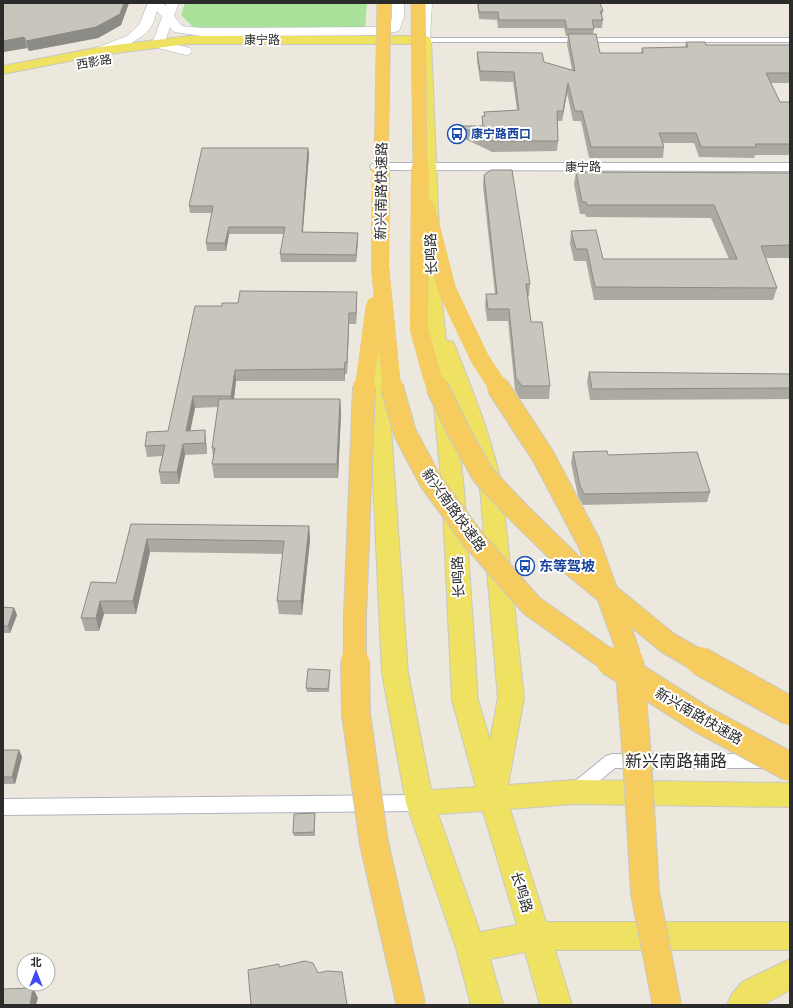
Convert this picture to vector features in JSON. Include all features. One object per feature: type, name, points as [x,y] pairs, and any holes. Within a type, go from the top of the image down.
[{"type":"highway","name":"新兴南路快速路","points":[[384,3],[380,267],[387,349],[392,389],[405,433],[431,482],[473,539],[532,606],[629,674],[701,719],[790,767]]},
{"type":"highway","points":[[418,3],[424,176],[418,329],[432,376],[459,432],[484,475],[519,513],[571,564],[668,643],[790,711]]},
{"type":"highway","points":[[424,176],[447,290],[480,359],[543,456],[589,543],[628,651],[637,757],[645,892],[667,1005]]},
{"type":"highway","points":[[380,267],[365,374],[355,616],[356,714],[374,843],[411,1005]]},
{"type":"main road","points":[[100,51],[131,39],[145,26],[156,3],[178,28],[202,32],[380,31],[395,28],[398,17],[398,3]]},
{"type":"main road","points":[[172,3],[158,44],[186,51]]},
{"type":"main road","points":[[425,46],[426,3]]},
{"type":"main road","points":[[398,17],[425,46]]},
{"type":"main road","name":"康宁路","points":[[100,51],[188,40],[377,46]]},
{"type":"main road","points":[[425,46],[377,46],[374,308],[395,673],[420,803],[472,948],[487,1005]]},
{"type":"main road","name":"西影路","points":[[3,79],[105,59],[186,51],[377,46]]},
{"type":"main road","name":"长鸣路","points":[[425,46],[424,176],[434,313],[453,489],[465,700],[556,1005]]},
{"type":"main road","name":"西影路","points":[[3,70],[100,51]]},
{"type":"main road","points":[[434,313],[480,442],[488,467],[491,489],[511,698],[493,798]]},
{"type":"main road","points":[[420,803],[574,792],[790,794]]},
{"type":"main road","points":[[472,948],[535,936],[790,936]]},
{"type":"main road","points":[[743,1005],[753,993],[790,974]]},
{"type":"street","points":[[425,46],[790,40]]},
{"type":"street","name":"康宁路","points":[[376,167],[424,176],[790,167]]},
{"type":"street","name":"新兴南路辅路","points":[[574,792],[612,761],[790,761]]},
{"type":"street","points":[[3,807],[420,803]]},
{"type":"green space","points":[[185,3],[367,3],[365,28],[193,27],[181,15]]},
{"type":"building","points":[[3,3],[124,3],[120,14],[96,27],[26,41],[24,37],[3,41]]},
{"type":"building","points":[[478,3],[600,3],[603,11],[600,11],[603,20],[592,20],[594,29],[567,29],[565,20],[499,20],[498,12],[479,12]]},
{"type":"building","points":[[568,34],[596,34],[600,53],[643,53],[642,48],[688,47],[686,42],[705,42],[706,45],[790,45],[790,73],[766,73],[780,102],[790,102],[790,144],[755,144],[757,147],[701,147],[696,133],[659,133],[664,147],[591,147],[582,111],[575,111],[568,83],[563,111],[557,111],[558,141],[493,141],[459,126],[483,126],[482,116],[485,116],[484,112],[519,110],[514,72],[480,71],[477,52],[542,53],[544,62],[575,71]]},
{"type":"building","points":[[202,148],[308,148],[302,232],[358,233],[356,255],[280,254],[285,227],[229,227],[225,243],[206,243],[213,206],[189,206]]},
{"type":"building","points":[[491,170],[512,170],[530,284],[526,284],[531,322],[542,322],[550,386],[522,386],[516,378],[509,309],[488,309],[486,294],[497,294],[484,175]]},
{"type":"building","points":[[576,172],[790,173],[790,245],[761,246],[777,288],[595,287],[587,249],[576,249],[571,231],[596,230],[603,259],[737,259],[714,205],[587,205],[586,202],[582,202]]},
{"type":"building","points":[[240,291],[357,292],[356,313],[349,313],[347,362],[345,362],[344,369],[235,370],[231,396],[193,396],[186,431],[205,430],[205,443],[183,444],[177,472],[159,472],[165,445],[145,446],[147,432],[168,431],[195,306],[222,306],[222,303],[238,303]]},
{"type":"building","points":[[589,372],[790,374],[790,388],[592,389]]},
{"type":"building","points":[[219,399],[340,399],[337,464],[212,464],[215,448],[212,448]]},
{"type":"building","points":[[607,451],[608,455],[697,452],[710,492],[584,494],[580,486],[573,452]]},
{"type":"building","points":[[131,524],[309,526],[301,601],[277,601],[284,541],[147,539],[133,601],[100,601],[96,618],[81,618],[91,582],[116,583]]},
{"type":"building","points":[[3,607],[14,608],[8,626],[3,626]]},
{"type":"building","points":[[308,669],[330,670],[328,689],[306,688]]},
{"type":"building","points":[[3,750],[19,750],[12,777],[3,777]]},
{"type":"building","points":[[315,813],[314,832],[293,833],[294,814]]},
{"type":"building","points":[[305,961],[313,963],[318,973],[327,971],[342,972],[347,1005],[251,1005],[248,970],[279,964],[279,967]]},
{"type":"building","points":[[3,989],[16,989],[16,992],[32,992],[30,1005],[3,1005]]},
{"type":"place","name":"康宁路西口","points":[[457,134]]},
{"type":"place","name":"东等驾坡","points":[[525,566]]}]
